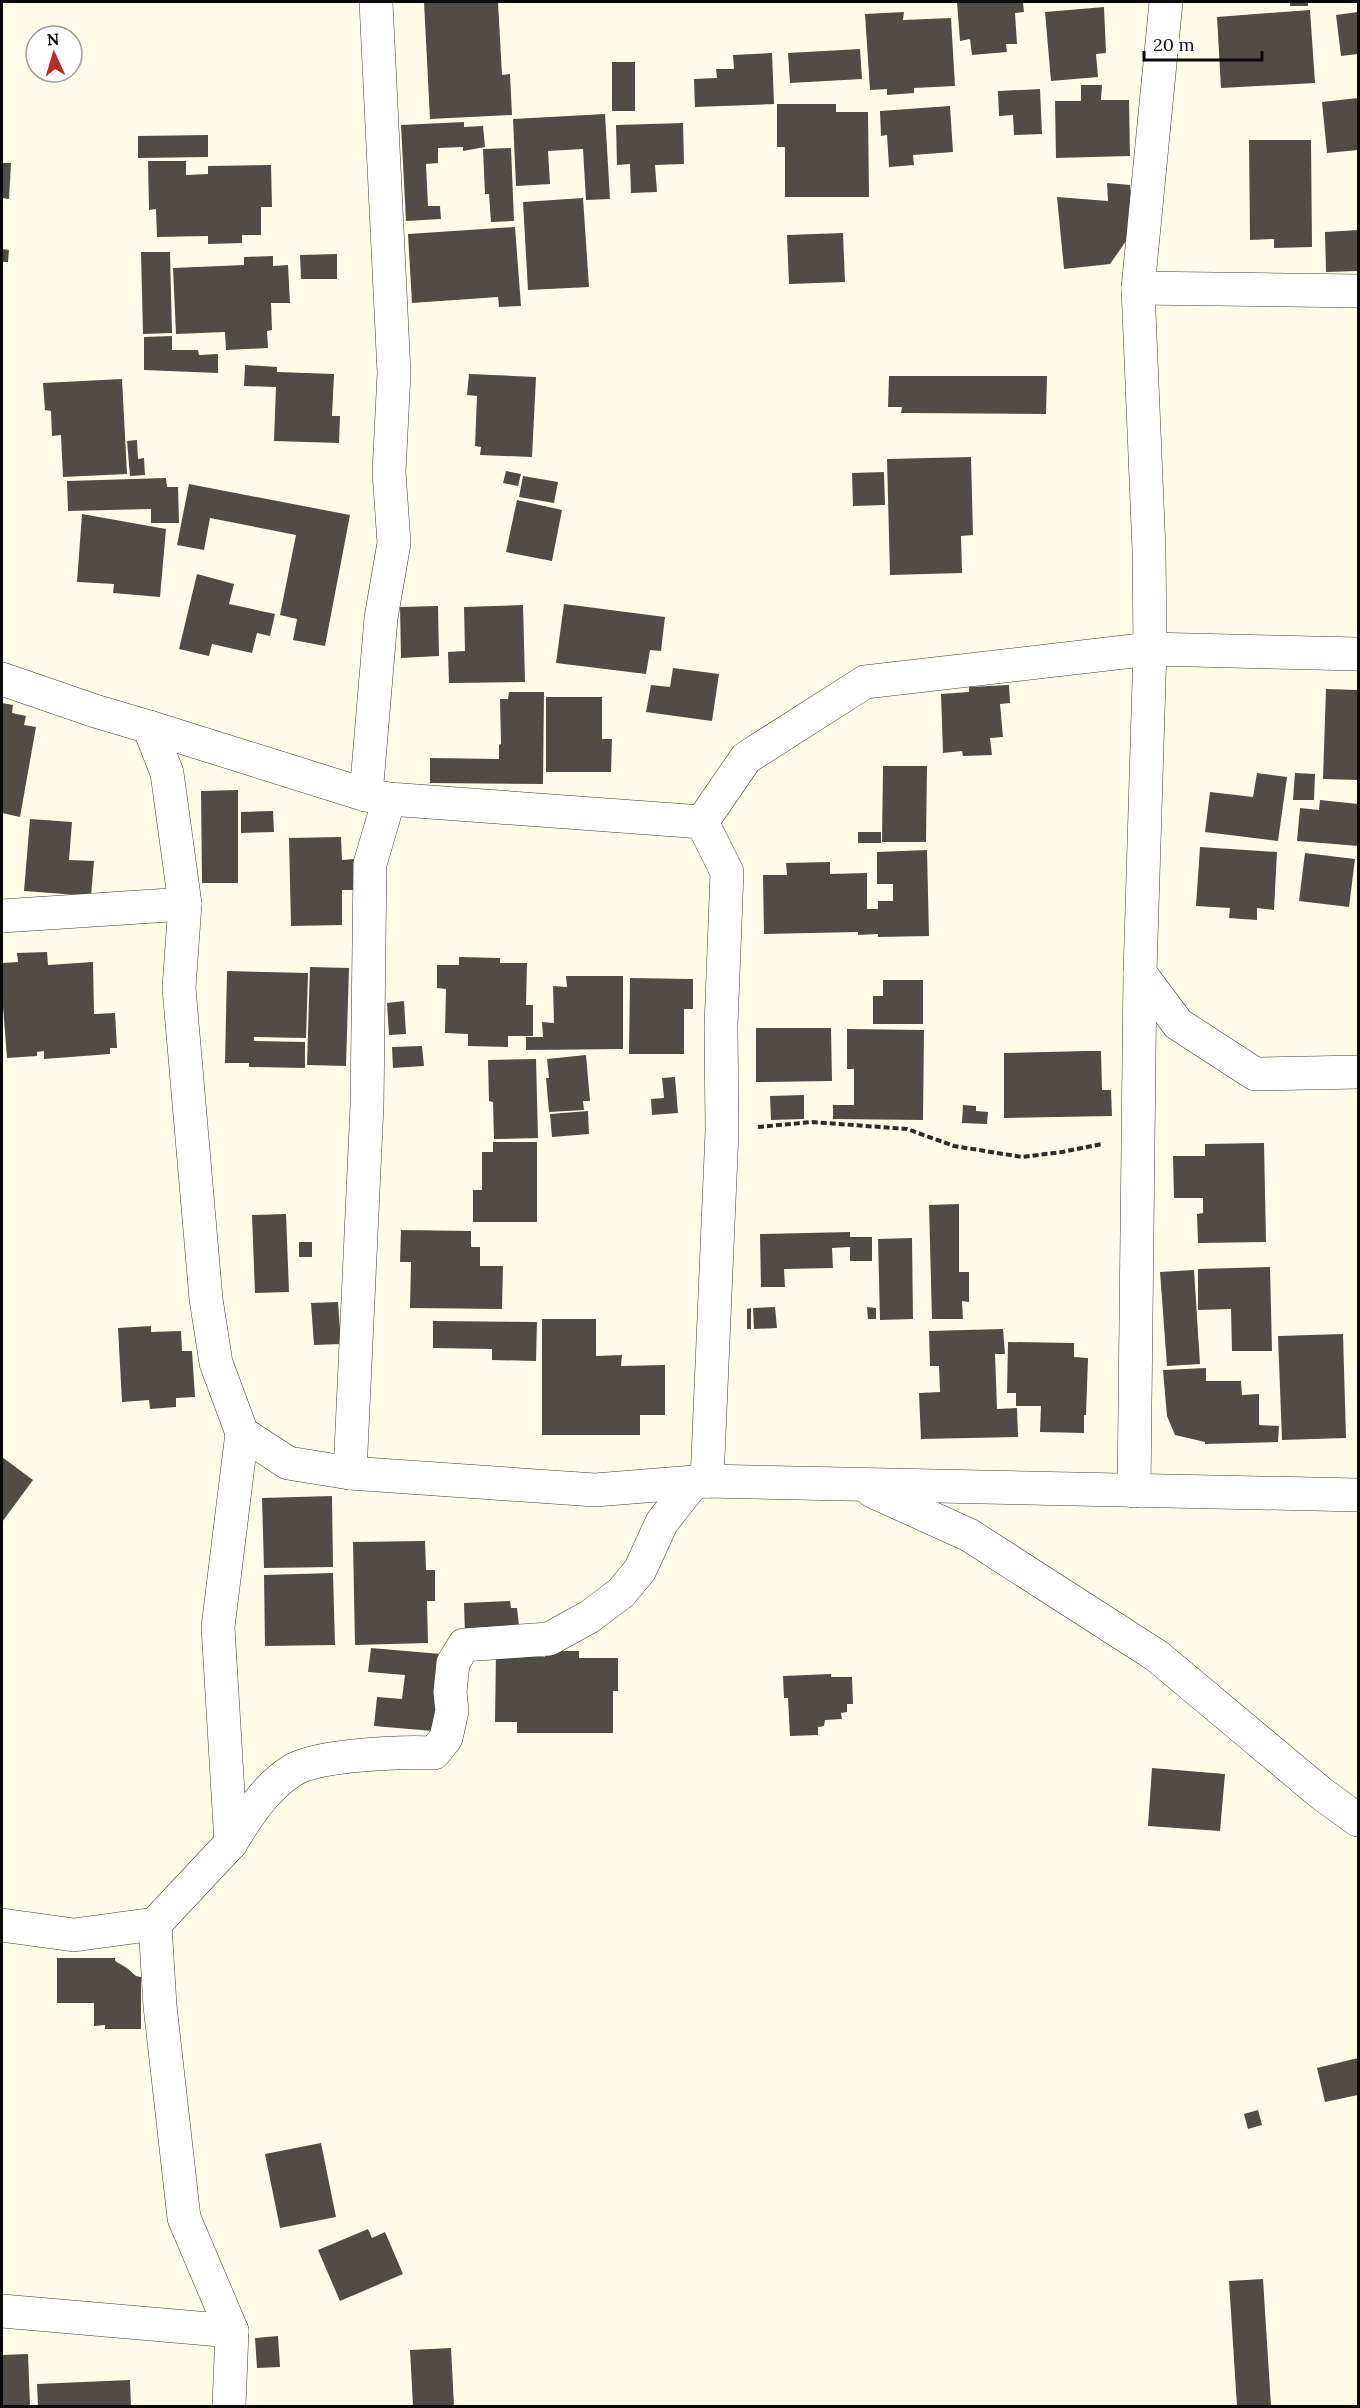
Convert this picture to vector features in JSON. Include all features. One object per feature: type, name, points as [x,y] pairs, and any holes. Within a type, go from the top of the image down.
[{"type":"street","points":[[350,1473],[367,1105],[370,864],[377,797],[381,618],[394,543],[389,472],[394,374],[376,2]]},
{"type":"street","points":[[1134,1491],[1140,974],[1150,649],[1149,550],[1138,288],[1166,2]]},
{"type":"street","points":[[1138,288],[1359,291]]},
{"type":"street","points":[[702,822],[746,758],[865,682],[1150,649],[1359,654]]},
{"type":"street","points":[[2,679],[95,711],[377,797],[702,822]]},
{"type":"street","points":[[148,726],[167,773],[185,904],[179,988],[206,1299],[216,1363],[242,1433],[218,1627],[231,1843]]},
{"type":"street","points":[[2,1925],[74,1935],[156,1924],[231,1843],[248,1814],[294,1769],[327,1760],[404,1751],[434,1753],[446,1738],[452,1711],[450,1692],[453,1663],[464,1645],[549,1639],[589,1617],[621,1593],[640,1570],[662,1522],[700,1482],[722,1131],[721,1026],[727,872],[702,822]]},
{"type":"street","points":[[2,916],[185,904]]},
{"type":"street","points":[[1140,974],[1178,1024],[1255,1074],[1359,1072]]},
{"type":"street","points":[[242,1433],[288,1463],[350,1473],[594,1490],[700,1482],[1359,1495]]},
{"type":"street","points":[[860,1485],[969,1535],[1157,1656],[1322,1794],[1359,1820]]},
{"type":"street","points":[[156,1924],[161,2017],[184,2218],[232,2331],[229,2406]]},
{"type":"street","points":[[2,2311],[232,2331]]},
{"type":"path","points":[[722,1131],[812,1122],[907,1129],[954,1146],[1022,1156],[1062,1152],[1107,1143],[1138,1110]]},
{"type":"building","points":[[424,2],[498,2],[502,75],[510,74],[512,115],[430,119]]},
{"type":"building","points":[[957,2],[1023,2],[1024,12],[1015,13],[1017,44],[1006,44],[1007,52],[972,55],[970,39],[960,41]]},
{"type":"building","points":[[1290,2],[1308,2],[1308,6],[1290,6]]},
{"type":"building","points":[[1104,7],[1106,53],[1096,54],[1098,77],[1051,81],[1045,12]]},
{"type":"building","points":[[1310,10],[1315,83],[1221,88],[1217,17]]},
{"type":"building","points":[[904,12],[903,20],[951,18],[955,86],[914,88],[914,93],[887,95],[887,89],[870,90],[865,14]]},
{"type":"building","points":[[1358,12],[1358,54],[1341,56],[1336,15]]},
{"type":"building","points":[[860,49],[862,79],[790,83],[788,53]]},
{"type":"building","points":[[772,53],[774,104],[695,107],[694,79],[717,78],[716,69],[734,69],[733,55]]},
{"type":"building","points":[[612,62],[635,62],[635,111],[612,111]]},
{"type":"building","points":[[1081,85],[1102,85],[1101,100],[1129,100],[1130,156],[1056,158],[1055,101],[1081,101]]},
{"type":"building","points":[[1040,89],[1042,134],[1014,135],[1013,115],[999,116],[998,91]]},
{"type":"building","points":[[1358,98],[1358,150],[1327,153],[1322,102]]},
{"type":"building","points":[[777,104],[836,104],[836,112],[868,112],[869,197],[785,197],[785,147],[777,147]]},
{"type":"building","points":[[950,106],[953,152],[913,155],[914,165],[889,167],[887,135],[881,136],[880,111]]},
{"type":"building","points":[[605,114],[610,199],[586,200],[583,149],[548,151],[550,184],[516,186],[513,119]]},
{"type":"building","points":[[464,122],[464,127],[483,126],[485,147],[463,151],[463,147],[438,148],[438,163],[426,164],[428,206],[440,206],[441,219],[406,221],[401,125]]},
{"type":"building","points":[[683,123],[684,164],[655,165],[657,192],[631,193],[630,164],[617,165],[616,125]]},
{"type":"building","points":[[208,135],[208,157],[138,158],[138,136]]},
{"type":"building","points":[[1249,140],[1311,140],[1312,247],[1274,248],[1274,239],[1250,240]]},
{"type":"building","points":[[511,148],[514,221],[491,222],[489,194],[485,194],[483,149]]},
{"type":"building","points":[[148,161],[186,161],[186,175],[208,174],[208,166],[271,165],[272,207],[261,207],[261,235],[242,235],[242,243],[208,244],[208,236],[157,237],[156,209],[149,210]]},
{"type":"building","points":[[2,163],[11,163],[9,199],[2,198]]},
{"type":"building","points":[[1107,183],[1130,185],[1133,231],[1110,264],[1064,269],[1057,197],[1108,201]]},
{"type":"building","points":[[583,198],[589,287],[528,290],[523,202]]},
{"type":"building","points":[[515,227],[521,306],[499,307],[498,297],[412,303],[408,234]]},
{"type":"building","points":[[1358,230],[1358,271],[1326,272],[1325,232]]},
{"type":"building","points":[[843,233],[845,282],[789,284],[787,235]]},
{"type":"building","points":[[2,249],[9,250],[8,262],[2,262]]},
{"type":"building","points":[[141,252],[170,252],[172,333],[143,334]]},
{"type":"building","points":[[337,254],[337,279],[301,279],[300,255]]},
{"type":"building","points":[[273,256],[273,266],[288,265],[290,303],[271,303],[272,330],[267,331],[268,348],[226,350],[225,332],[176,334],[173,268],[244,265],[244,257]]},
{"type":"building","points":[[172,336],[172,350],[198,350],[199,355],[218,354],[218,373],[144,370],[144,337]]},
{"type":"building","points":[[245,365],[277,367],[277,372],[334,374],[332,416],[340,416],[339,443],[274,441],[276,387],[244,386]]},
{"type":"building","points":[[469,374],[536,377],[532,457],[480,455],[481,447],[475,446],[477,396],[467,395]]},
{"type":"building","points":[[889,376],[1047,376],[1046,414],[901,413],[902,407],[888,407]]},
{"type":"building","points":[[122,379],[127,474],[63,477],[61,435],[52,436],[51,411],[45,410],[43,383]]},
{"type":"building","points":[[137,440],[138,459],[144,458],[145,475],[130,476],[127,441]]},
{"type":"building","points":[[971,457],[973,535],[961,536],[962,573],[890,575],[887,459]]},
{"type":"building","points":[[506,471],[521,474],[518,486],[503,483]]},
{"type":"building","points":[[884,472],[885,505],[853,506],[852,473]]},
{"type":"building","points":[[523,476],[558,482],[554,503],[519,497]]},
{"type":"building","points":[[166,478],[167,487],[178,487],[179,523],[151,523],[151,509],[68,511],[67,481]]},
{"type":"building","points":[[189,484],[350,515],[325,646],[293,640],[297,619],[280,615],[296,535],[210,518],[204,550],[177,545]]},
{"type":"building","points":[[517,500],[562,510],[552,561],[506,552]]},
{"type":"building","points":[[82,514],[166,529],[160,597],[113,593],[114,584],[77,582]]},
{"type":"building","points":[[197,574],[234,584],[229,604],[275,614],[270,636],[257,633],[252,653],[212,644],[209,656],[179,649]]},
{"type":"building","points":[[564,604],[665,617],[661,651],[650,650],[646,674],[556,663]]},
{"type":"building","points":[[523,605],[525,682],[449,683],[448,652],[465,651],[464,607]]},
{"type":"building","points":[[438,606],[439,656],[401,658],[400,607]]},
{"type":"building","points":[[673,668],[719,674],[712,721],[646,712],[651,685],[670,687]]},
{"type":"building","points":[[1009,685],[1010,703],[1000,704],[1003,737],[990,738],[992,755],[963,756],[962,751],[943,753],[941,694],[969,692],[969,687]]},
{"type":"building","points":[[1326,689],[1358,690],[1358,780],[1323,779]]},
{"type":"building","points":[[509,692],[544,692],[543,784],[430,783],[430,758],[499,759],[500,699],[508,699]]},
{"type":"building","points":[[546,697],[602,697],[602,739],[612,739],[611,772],[546,772]]},
{"type":"building","points":[[2,703],[13,705],[12,713],[26,716],[24,725],[36,727],[20,817],[2,813]]},
{"type":"building","points":[[883,766],[927,766],[926,842],[882,842]]},
{"type":"building","points":[[1257,773],[1287,777],[1278,841],[1205,832],[1210,792],[1253,797]]},
{"type":"building","points":[[1295,773],[1315,774],[1314,800],[1293,800]]},
{"type":"building","points":[[238,790],[238,883],[202,883],[201,791]]},
{"type":"building","points":[[1320,800],[1358,804],[1358,846],[1297,841],[1300,808],[1319,810]]},
{"type":"building","points":[[273,811],[274,832],[241,833],[241,812]]},
{"type":"building","points":[[30,819],[72,822],[69,860],[94,861],[91,896],[24,891]]},
{"type":"building","points":[[858,832],[881,832],[881,843],[858,843]]},
{"type":"building","points":[[341,837],[342,860],[354,859],[354,890],[342,890],[342,925],[291,926],[289,838]]},
{"type":"building","points":[[1200,847],[1277,852],[1274,910],[1257,908],[1257,920],[1229,918],[1230,908],[1196,906]]},
{"type":"building","points":[[927,850],[929,936],[878,937],[878,934],[858,935],[858,932],[764,934],[763,875],[787,875],[786,863],[830,862],[830,874],[867,873],[867,909],[878,909],[878,901],[893,901],[893,884],[877,884],[877,852]]},
{"type":"building","points":[[1305,853],[1355,859],[1349,907],[1299,901]]},
{"type":"building","points":[[47,952],[48,965],[93,962],[94,1014],[115,1013],[117,1048],[110,1048],[110,1054],[44,1059],[44,1051],[37,1052],[37,1056],[7,1058],[2,963],[18,962],[17,953]]},
{"type":"building","points":[[459,957],[500,958],[500,963],[527,963],[526,1005],[533,1005],[533,1036],[508,1036],[508,1047],[468,1046],[468,1034],[445,1033],[446,989],[437,988],[437,965],[459,965]]},
{"type":"building","points":[[310,967],[349,968],[346,1066],[307,1065]]},
{"type":"building","points":[[227,971],[308,973],[306,1038],[254,1037],[254,1041],[305,1042],[305,1068],[249,1067],[249,1063],[225,1063]]},
{"type":"building","points":[[566,976],[623,976],[623,1049],[526,1050],[526,1037],[543,1037],[542,1022],[554,1023],[553,986],[567,987]]},
{"type":"building","points":[[630,978],[693,979],[693,1009],[684,1009],[684,1054],[629,1054]]},
{"type":"building","points":[[883,980],[923,980],[923,1024],[873,1024],[873,996],[883,996]]},
{"type":"building","points":[[404,1001],[406,1034],[389,1035],[387,1003]]},
{"type":"building","points":[[756,1028],[831,1028],[832,1081],[756,1082]]},
{"type":"building","points":[[847,1029],[924,1030],[923,1120],[833,1119],[833,1105],[854,1105],[854,1069],[847,1069]]},
{"type":"building","points":[[422,1046],[424,1066],[393,1068],[392,1047]]},
{"type":"building","points":[[1101,1051],[1102,1090],[1111,1090],[1112,1116],[1004,1118],[1004,1053]]},
{"type":"building","points":[[586,1055],[590,1101],[583,1101],[584,1110],[549,1112],[547,1059]]},
{"type":"building","points":[[536,1059],[538,1138],[494,1139],[493,1102],[489,1101],[488,1060]]},
{"type":"building","points":[[675,1077],[678,1113],[652,1115],[651,1099],[664,1098],[662,1078]]},
{"type":"building","points":[[804,1095],[804,1119],[771,1120],[770,1096]]},
{"type":"building","points":[[963,1105],[976,1106],[976,1111],[988,1112],[987,1124],[962,1123]]},
{"type":"building","points":[[588,1111],[589,1134],[552,1137],[550,1114]]},
{"type":"building","points":[[493,1142],[537,1142],[537,1222],[473,1222],[473,1190],[482,1190],[482,1152],[493,1152]]},
{"type":"building","points":[[1264,1143],[1266,1242],[1198,1243],[1197,1214],[1203,1213],[1203,1198],[1174,1198],[1173,1156],[1205,1156],[1205,1144]]},
{"type":"building","points":[[959,1204],[959,1272],[969,1272],[969,1302],[962,1301],[963,1319],[932,1319],[929,1205]]},
{"type":"building","points":[[286,1214],[289,1292],[255,1293],[252,1215]]},
{"type":"building","points":[[401,1230],[471,1231],[471,1247],[480,1247],[480,1266],[503,1266],[502,1309],[410,1308],[411,1262],[400,1262]]},
{"type":"building","points":[[850,1232],[850,1237],[872,1237],[872,1261],[850,1261],[850,1247],[832,1248],[833,1268],[784,1269],[785,1287],[761,1287],[760,1234]]},
{"type":"building","points":[[912,1238],[913,1319],[880,1320],[878,1239]]},
{"type":"building","points":[[299,1242],[312,1242],[312,1257],[299,1257]]},
{"type":"building","points":[[1270,1267],[1272,1351],[1232,1351],[1231,1309],[1198,1310],[1198,1269]]},
{"type":"building","points":[[1194,1270],[1200,1364],[1167,1366],[1160,1272]]},
{"type":"building","points":[[338,1302],[341,1344],[314,1345],[311,1303]]},
{"type":"building","points":[[775,1307],[777,1328],[754,1329],[753,1308]]},
{"type":"building","points":[[867,1307],[876,1308],[876,1319],[868,1319]]},
{"type":"building","points":[[751,1308],[751,1329],[747,1329],[747,1309]]},
{"type":"building","points":[[542,1319],[596,1319],[596,1356],[622,1355],[621,1366],[665,1365],[665,1415],[640,1415],[640,1435],[542,1435]]},
{"type":"building","points":[[433,1321],[537,1322],[536,1361],[492,1360],[492,1349],[433,1348]]},
{"type":"building","points":[[151,1326],[151,1332],[181,1331],[182,1351],[192,1351],[195,1397],[176,1398],[176,1407],[150,1409],[149,1400],[122,1402],[118,1328]]},
{"type":"building","points":[[1003,1329],[1005,1354],[995,1354],[997,1409],[1017,1408],[1018,1437],[921,1439],[919,1393],[940,1392],[939,1366],[930,1366],[929,1331]]},
{"type":"building","points":[[1343,1334],[1346,1438],[1282,1440],[1278,1336]]},
{"type":"building","points":[[1008,1342],[1074,1343],[1074,1357],[1088,1358],[1084,1433],[1040,1432],[1041,1406],[1016,1406],[1016,1393],[1007,1393]]},
{"type":"building","points":[[1206,1368],[1206,1381],[1241,1381],[1242,1395],[1259,1394],[1259,1425],[1279,1426],[1278,1442],[1205,1444],[1205,1442],[1175,1435],[1167,1416],[1163,1370]]},
{"type":"building","points":[[2,1457],[33,1480],[2,1522]]},
{"type":"building","points":[[332,1496],[333,1567],[264,1568],[262,1498]]},
{"type":"building","points":[[425,1541],[426,1570],[435,1570],[435,1601],[427,1601],[428,1643],[355,1645],[353,1542]]},
{"type":"building","points":[[333,1573],[335,1645],[265,1646],[264,1575]]},
{"type":"building","points":[[510,1601],[511,1608],[517,1608],[520,1634],[465,1635],[464,1603]]},
{"type":"building","points":[[371,1648],[441,1654],[433,1731],[374,1726],[377,1697],[402,1699],[405,1675],[368,1672]]},
{"type":"building","points":[[545,1651],[579,1651],[579,1658],[618,1658],[618,1691],[613,1691],[613,1733],[517,1733],[517,1722],[495,1722],[496,1652],[535,1652],[535,1657],[545,1657]]},
{"type":"building","points":[[831,1674],[831,1677],[852,1677],[853,1704],[847,1704],[847,1712],[841,1713],[842,1719],[825,1720],[824,1726],[818,1727],[818,1735],[790,1736],[788,1698],[784,1698],[783,1676]]},
{"type":"building","points":[[1152,1768],[1225,1774],[1220,1831],[1148,1826]]},
{"type":"building","points":[[57,1958],[115,1958],[115,1961],[141,1977],[141,2029],[105,2029],[105,2025],[94,2026],[94,2003],[57,2003]]},
{"type":"building","points":[[1358,2058],[1358,2095],[1325,2102],[1317,2068]]},
{"type":"building","points":[[1258,2110],[1262,2125],[1248,2129],[1244,2114]]},
{"type":"building","points":[[321,2143],[336,2217],[280,2228],[265,2154]]},
{"type":"building","points":[[368,2229],[372,2238],[385,2232],[403,2274],[340,2301],[318,2250]]},
{"type":"building","points":[[1263,2279],[1271,2406],[1237,2406],[1229,2281]]},
{"type":"building","points":[[278,2336],[280,2367],[257,2368],[255,2338]]},
{"type":"building","points":[[451,2348],[454,2406],[413,2406],[410,2350]]},
{"type":"building","points":[[28,2354],[30,2406],[2,2406],[2,2355]]},
{"type":"building","points":[[130,2380],[131,2406],[38,2406],[37,2384]]}]
